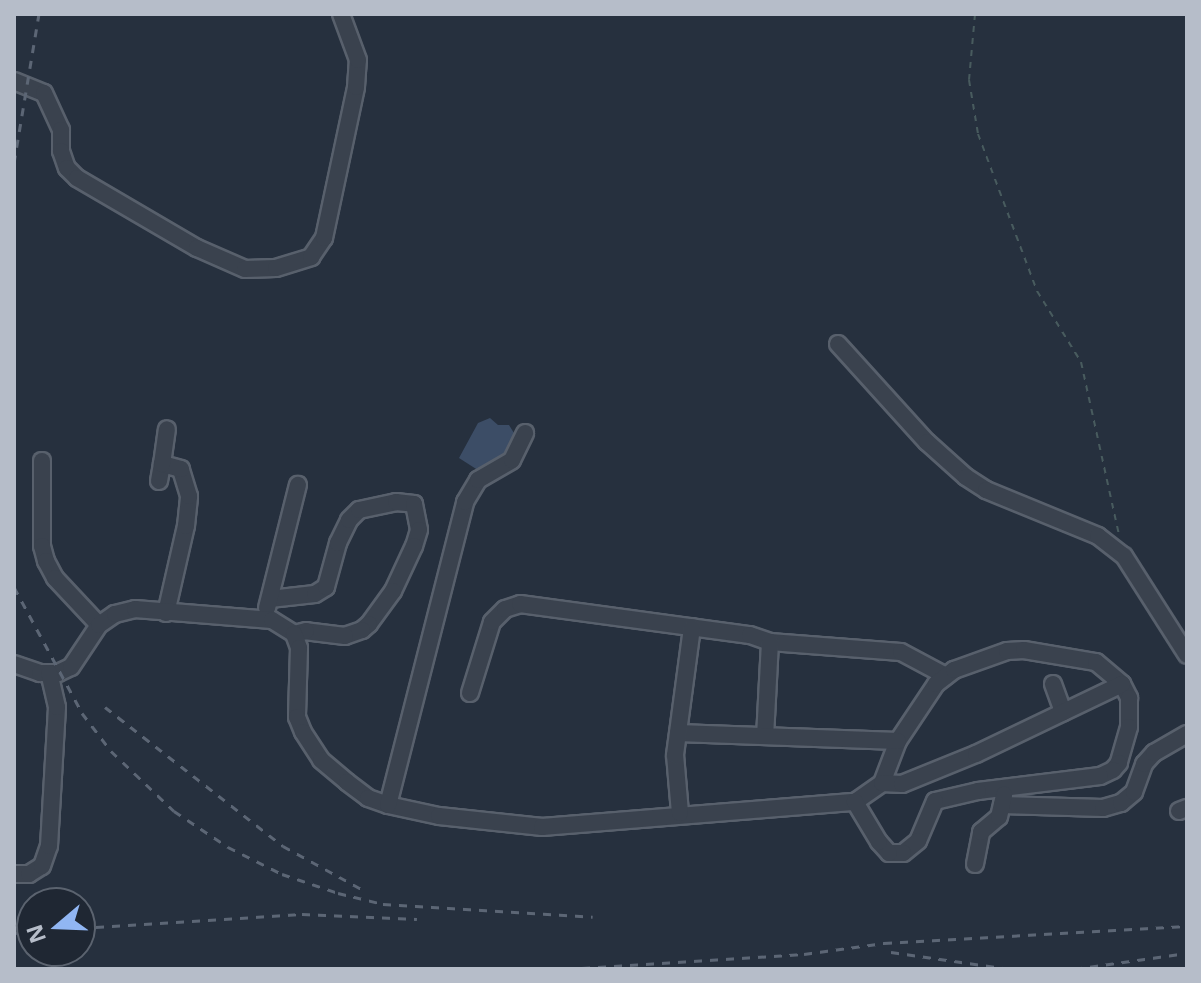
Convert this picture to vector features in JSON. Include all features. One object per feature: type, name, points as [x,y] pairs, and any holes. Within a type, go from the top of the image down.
[{"type":"lane","points":[[14,81],[44,93],[61,130],[61,151],[67,168],[77,178],[197,248],[245,269],[276,268],[311,257],[324,238],[356,87],[358,60],[341,14]]},
{"type":"lane","points":[[838,344],[927,442],[966,477],[986,490],[1098,536],[1124,556],[1187,655]]},
{"type":"lane","points":[[166,613],[186,526],[189,496],[181,469],[160,472],[167,429]]},
{"type":"lane","points":[[388,805],[465,502],[478,480],[512,460],[525,433]]},
{"type":"lane","points":[[42,461],[42,546],[46,561],[55,578],[99,625]]},
{"type":"lane","points":[[265,619],[298,485]]},
{"type":"lane","points":[[270,599],[315,594],[326,587],[338,543],[349,520],[359,510],[385,503],[414,504],[419,530],[414,546],[393,591],[369,624],[345,636],[306,631],[294,634]]},
{"type":"lane","points":[[470,693],[492,622],[505,609],[520,604],[750,635],[770,642],[901,652],[946,676]]},
{"type":"lane","points":[[14,664],[58,673],[76,662],[99,625],[115,614],[135,609],[265,619],[285,626],[294,634],[299,648],[297,717],[303,732],[321,760],[368,798],[439,816],[542,827],[604,824],[680,813],[855,802],[882,783],[898,741],[922,700],[946,676],[984,657],[1024,650],[1096,662],[1122,684],[1129,698],[1129,727],[1119,763],[1113,770],[1100,776],[1006,787],[935,801],[918,841],[903,853],[889,853],[855,802]]},
{"type":"lane","points":[[680,813],[676,789],[678,733],[692,627]]},
{"type":"lane","points":[[765,736],[770,642]]},
{"type":"lane","points":[[14,874],[29,874],[42,866],[49,846],[57,707],[49,673]]},
{"type":"lane","points":[[1053,684],[1063,712]]},
{"type":"lane","points":[[882,783],[902,784],[976,754],[1122,684]]},
{"type":"lane","points":[[678,733],[898,741]]},
{"type":"lane","points":[[1002,805],[1103,808],[1121,803],[1134,792],[1144,764],[1154,753],[1187,734]]},
{"type":"lane","points":[[975,864],[981,832],[999,817],[1006,787]]},
{"type":"path","points":[[975,14],[969,80],[978,134],[1037,291],[1081,362],[1124,556]]},
{"type":"water","points":[[490,418],[498,425],[509,425],[517,438],[506,456],[484,474],[459,458],[478,423]]},
{"type":"railway","points":[[14,163],[39,14]]},
{"type":"railway","points":[[14,587],[82,713],[111,751],[174,811],[228,847],[282,874],[383,904],[593,917]]},
{"type":"railway","points":[[105,707],[283,846],[365,891]]},
{"type":"railway","points":[[96,927],[302,914],[417,919]]},
{"type":"railway","points":[[566,969],[804,954],[884,943],[1187,926]]},
{"type":"railway","points":[[891,952],[1010,969]]},
{"type":"railway","points":[[1074,969],[1187,953]]}]
